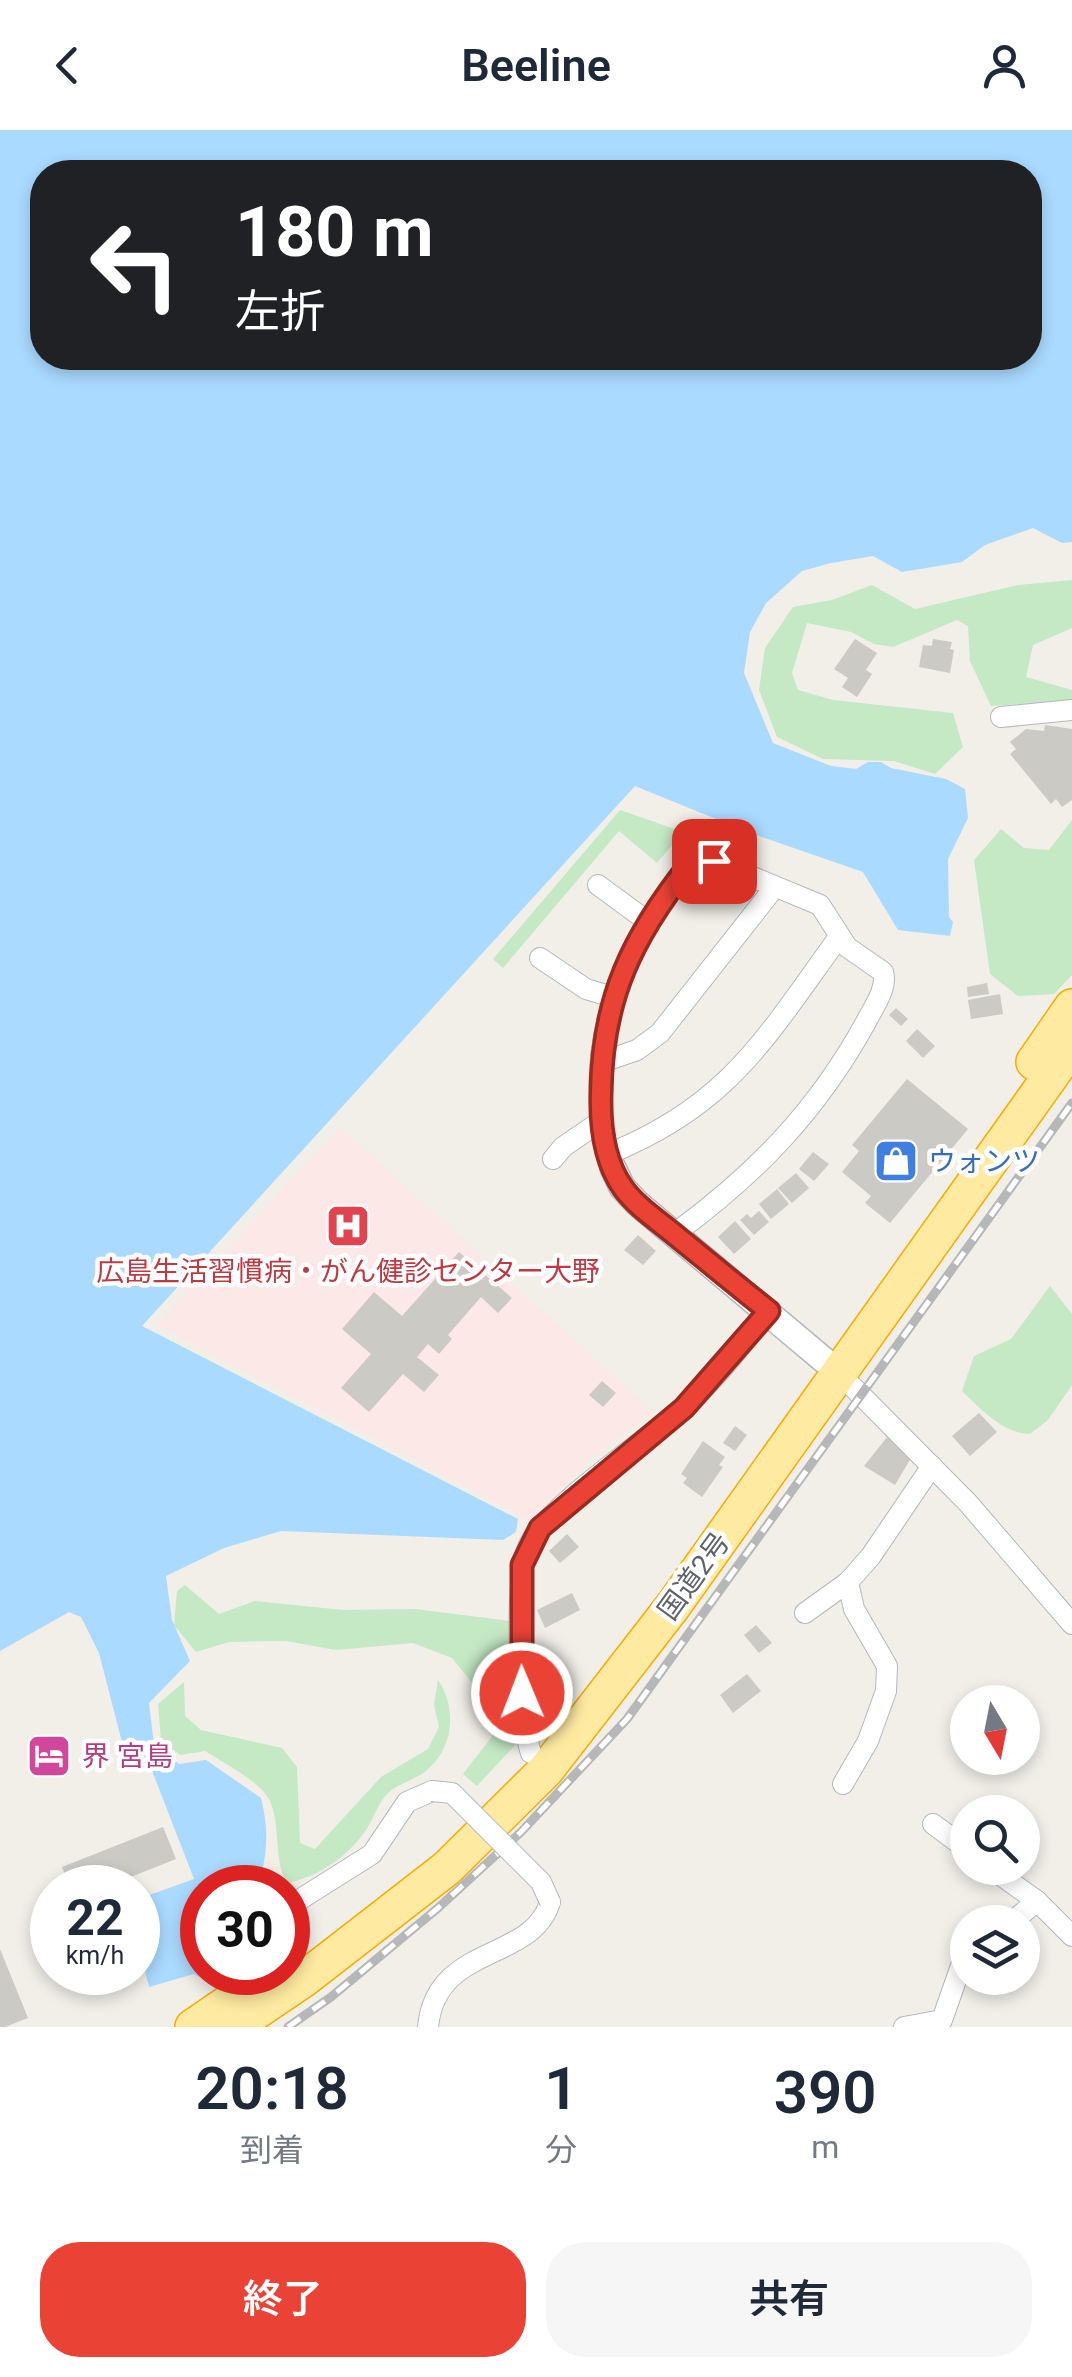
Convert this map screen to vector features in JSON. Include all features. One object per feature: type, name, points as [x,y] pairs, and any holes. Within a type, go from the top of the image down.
[{"type":"highway","name":"国道2号","points":[[310,1952],[447,1868],[546,1770],[673,1606],[833,1368],[961,1164],[1072,1007]]},
{"type":"highway","name":"国道2号","points":[[310,1948],[441,1842],[531,1752],[833,1368],[1072,1046]]},
{"type":"highway","name":"国道2号","points":[[210,2025],[250,1995]]},
{"type":"street","points":[[1001,717],[1072,710]]},
{"type":"street","points":[[674,1234],[738,1185],[825,1090],[854,1044],[885,980],[883,972],[847,947],[820,904],[714,861],[690,864],[647,921],[612,997],[602,1062],[601,1121],[610,1161],[629,1196],[674,1234],[769,1311],[833,1368],[932,1466],[1072,1624]]},
{"type":"street","points":[[598,885],[647,921]]},
{"type":"street","points":[[602,1062],[637,1050],[660,1034],[774,888]]},
{"type":"street","points":[[610,1161],[678,1122],[722,1086],[761,1044],[839,937]]},
{"type":"street","points":[[540,958],[586,989],[612,997]]},
{"type":"street","points":[[553,1158],[601,1121]]},
{"type":"street","points":[[531,1752],[523,1728],[520,1586],[529,1546],[554,1514],[692,1401],[769,1311]]},
{"type":"street","points":[[805,1613],[848,1582],[871,1556],[932,1466]]},
{"type":"street","points":[[843,1784],[868,1741],[886,1692],[888,1666],[854,1609],[848,1582]]},
{"type":"street","points":[[310,1893],[372,1854],[407,1802],[432,1790],[452,1793],[542,1882],[550,1902],[546,1918],[526,1936],[475,1959],[448,1979],[430,2012],[428,2027]]},
{"type":"street","points":[[933,1824],[950,1837]]},
{"type":"street","points":[[1015,1885],[1072,1936]]},
{"type":"street","points":[[1032,1905],[1037,1901]]},
{"type":"street","points":[[210,2025],[233,1995]]},
{"type":"street","points":[[904,2027],[942,2020],[951,1995]]},
{"type":"shaded area","name":"広島生活習慣病・がん健診センター大野","points":[[340,1128],[653,1412],[593,1456],[530,1520],[157,1325]]},
{"type":"green space","points":[[1072,580],[1072,628],[1033,645],[1026,677],[1072,690],[1072,701],[991,706],[970,661],[968,626],[957,620],[893,647],[874,644],[851,632],[807,623],[792,673],[798,690],[833,700],[953,713],[963,747],[935,774],[894,761],[823,759],[777,737],[759,690],[765,648],[793,607],[832,600],[872,585],[915,609],[1018,585]]},
{"type":"green space","points":[[620,810],[683,832],[657,863],[619,831],[503,968],[493,959]]},
{"type":"green space","points":[[1072,820],[1072,975],[1054,994],[1018,996],[990,974],[974,860],[1001,829],[1024,848],[1049,850]]},
{"type":"green space","points":[[1050,1286],[1072,1314],[1072,1385],[1048,1420],[1030,1434],[993,1419],[962,1391],[974,1356],[1011,1339]]},
{"type":"green space","points":[[185,1585],[219,1614],[255,1601],[343,1610],[415,1609],[511,1621],[516,1744],[477,1786],[463,1774],[497,1730],[493,1709],[452,1658],[413,1643],[336,1650],[286,1641],[229,1642],[196,1652],[174,1625],[177,1591]]},
{"type":"green space","points":[[438,1680],[448,1703],[450,1727],[436,1761],[387,1794],[361,1837],[343,1855],[310,1876],[310,1865],[280,1865],[274,1812],[264,1792],[205,1751],[180,1755],[161,1740],[158,1704],[184,1682],[185,1716],[201,1730],[282,1748],[297,1767],[300,1843],[315,1849],[381,1777],[428,1749],[439,1727],[434,1705]]},
{"type":"water","points":[[0,130],[1072,130],[1072,542],[1062,543],[1033,528],[985,545],[962,562],[902,572],[873,556],[802,571],[766,603],[750,632],[744,673],[773,743],[831,766],[856,769],[868,762],[881,762],[891,768],[946,779],[965,789],[968,818],[948,859],[949,917],[953,922],[950,936],[898,930],[863,872],[753,834],[635,786],[142,1326],[518,1519],[516,1532],[503,1540],[281,1531],[224,1548],[166,1576],[172,1620],[190,1661],[149,1703],[154,1745],[179,1764],[206,1760],[261,1798],[266,1843],[263,1865],[189,1865],[149,1763],[125,1754],[99,1653],[81,1617],[69,1612],[0,1651]]},
{"type":"water","points":[[180,1884],[180,1978],[160,1984],[160,1891]]},
{"type":"building","points":[[855,639],[877,653],[866,670],[872,674],[857,697],[842,687],[848,678],[834,669]]},
{"type":"building","points":[[933,639],[952,642],[950,673],[919,667],[923,645],[932,646]]},
{"type":"building","points":[[1045,725],[1072,729],[1072,800],[1062,807],[1056,799],[1051,804],[1010,754],[1016,749],[1010,742],[1026,729],[1044,731]]},
{"type":"building","points":[[987,983],[989,994],[968,997],[967,987]]},
{"type":"building","points":[[1000,994],[1003,1014],[971,1019],[968,1000]]},
{"type":"building","points":[[896,1008],[908,1019],[901,1026],[889,1015]]},
{"type":"building","points":[[917,1029],[935,1046],[923,1058],[906,1041]]},
{"type":"building","name":"ウォンツ","points":[[907,1079],[968,1129],[890,1223],[865,1203],[871,1196],[842,1172],[859,1151],[852,1145]]},
{"type":"building","points":[[813,1152],[829,1164],[814,1181],[799,1169]]},
{"type":"building","points":[[796,1173],[809,1188],[792,1203],[778,1188]]},
{"type":"building","points":[[777,1189],[789,1204],[771,1219],[759,1204]]},
{"type":"building","points":[[759,1211],[769,1222],[754,1235],[740,1220]]},
{"type":"building","points":[[735,1221],[751,1239],[734,1254],[718,1237]]},
{"type":"building","points":[[638,1235],[656,1251],[643,1265],[624,1250]]},
{"type":"building","points":[[459,1252],[512,1298],[498,1313],[481,1297],[448,1335],[452,1339],[439,1354],[428,1344],[417,1357],[439,1375],[424,1392],[403,1374],[369,1412],[341,1388],[371,1354],[342,1329],[374,1292],[402,1316]]},
{"type":"building","points":[[602,1381],[616,1393],[603,1407],[589,1395]]},
{"type":"building","points":[[979,1413],[997,1432],[970,1456],[952,1436]]},
{"type":"building","points":[[735,1426],[747,1435],[735,1451],[723,1443]]},
{"type":"building","points":[[888,1436],[914,1453],[895,1485],[864,1466]]},
{"type":"building","points":[[703,1441],[725,1457],[719,1465],[723,1467],[702,1497],[683,1483],[687,1478],[681,1474]]},
{"type":"building","points":[[567,1534],[579,1547],[560,1563],[549,1551]]},
{"type":"building","points":[[572,1593],[580,1610],[545,1628],[537,1610]]},
{"type":"building","points":[[756,1625],[772,1643],[759,1653],[744,1635]]},
{"type":"building","points":[[747,1674],[761,1691],[733,1713],[720,1695]]},
{"type":"building","points":[[163,1827],[176,1859],[160,1865],[67,1865]]},
{"type":"building","points":[[0,1949],[28,2018],[5,2027],[0,2027]]},
{"type":"railway","points":[[288,2027],[331,1997],[438,1908],[521,1832],[627,1719],[1072,1103]]},
{"type":"place","name":"ウォンツ","points":[[896,1161]]},
{"type":"place","name":"広島生活習慣病・がん健診センター大野","points":[[348,1226]]},
{"type":"place","name":"界 宮島","points":[[49,1756]]},
{"type":"route","points":[[522,1693],[522,1565],[540,1528],[684,1408],[769,1311],[629,1196],[612,1168],[601,1121],[602,1062],[616,984],[647,921],[690,864],[714,861]]}]
